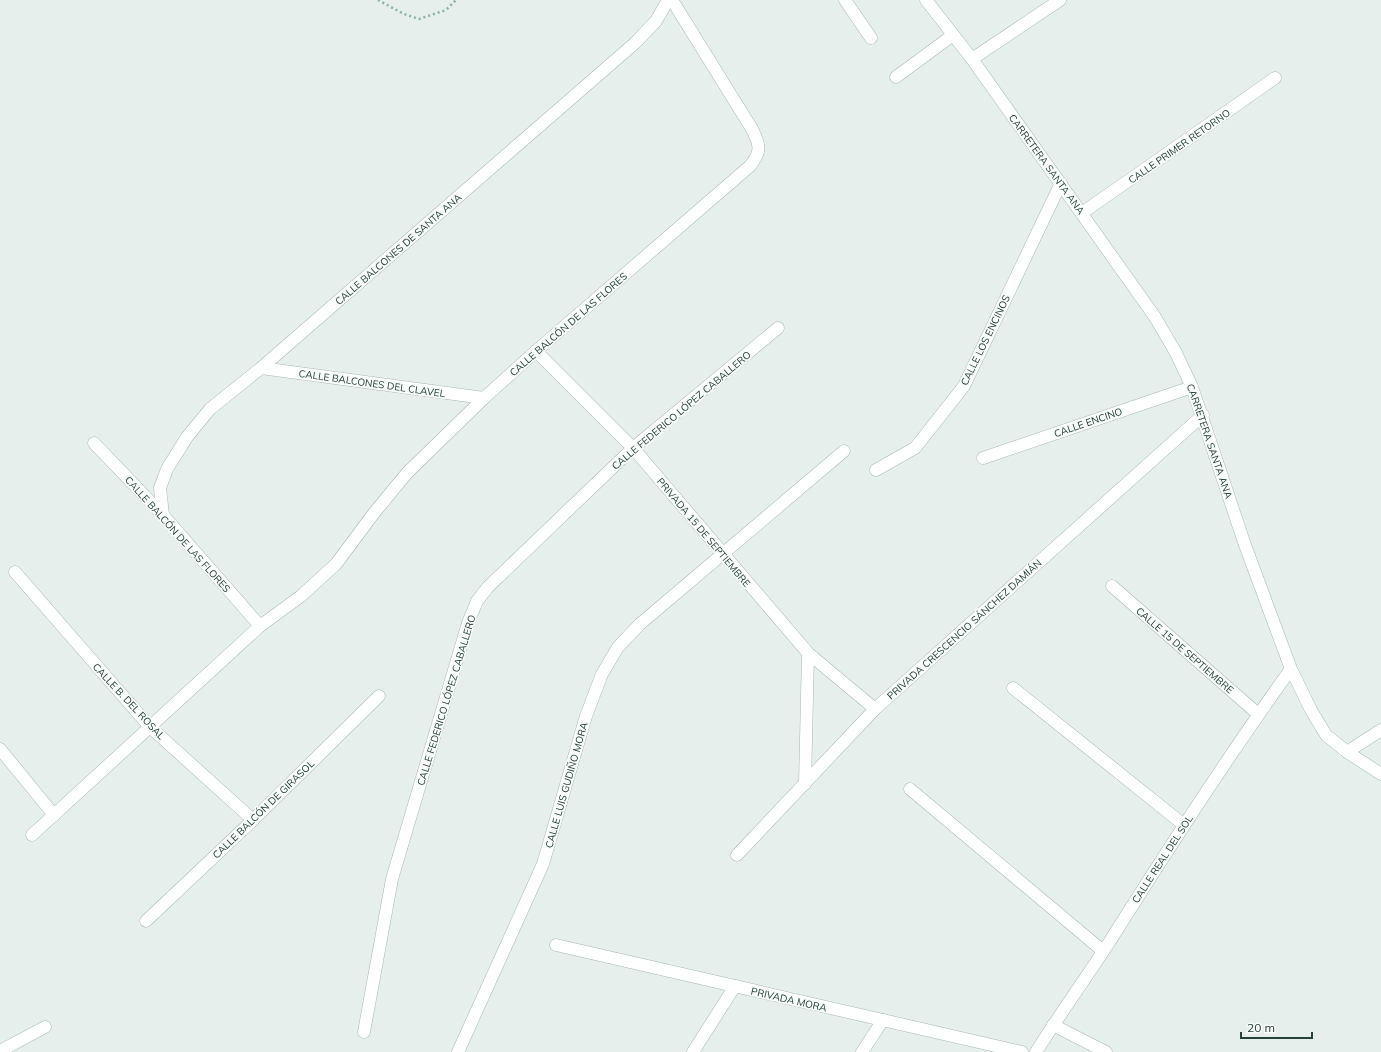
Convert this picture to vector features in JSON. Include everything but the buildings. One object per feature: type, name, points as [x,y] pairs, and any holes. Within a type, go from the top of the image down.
[{"type":"street","name":"CALLE BALCONES DE SANTA ANA","points":[[163,515],[160,488],[167,469],[187,437],[210,409],[261,368],[635,43],[656,21],[668,0]]},
{"type":"street","name":"CALLE BALCÓN DE LAS FLORES","points":[[32,835],[260,626],[302,596],[336,564],[374,513],[407,473],[484,398],[536,351],[750,166],[756,159],[759,151],[758,142],[752,129],[672,0]]},
{"type":"street","points":[[845,0],[871,38]]},
{"type":"street","name":"CARRETERA SANTA ANA","points":[[926,0],[972,59],[1155,317],[1176,353],[1192,386],[1203,415],[1244,545],[1291,669],[1310,710],[1326,735],[1347,752],[1381,774]]},
{"type":"street","points":[[972,59],[1060,0]]},
{"type":"street","points":[[896,77],[953,35]]},
{"type":"street","name":"CALLE PRIMER RETORNO","points":[[1082,213],[1275,78]]},
{"type":"street","name":"CALLE LOS ENCINOS","points":[[876,470],[915,448],[964,386],[1061,183]]},
{"type":"street","name":"CALLE FEDERICO LÓPEZ CABALLERO","points":[[364,1032],[392,879],[468,623],[477,601],[488,587],[633,448],[778,328]]},
{"type":"street","name":"PRIVADA 15 DE SEPTIEMBRE","points":[[536,351],[633,448],[808,653],[875,708]]},
{"type":"street","name":"CALLE BALCONES DEL CLAVEL","points":[[261,368],[484,398]]},
{"type":"street","name":"CALLE ENCINO","points":[[983,458],[1192,386]]},
{"type":"street","name":"PRIVADA CRESCENCIO SÁNCHEZ DAMIÁN","points":[[737,855],[875,708],[1203,415]]},
{"type":"street","name":"CALLE BALCÓN DE LAS FLORES","points":[[94,443],[163,515],[260,626]]},
{"type":"street","name":"CALLE LUIS GUDIÑO MORA","points":[[458,1052],[543,864],[586,716],[602,674],[618,647],[640,624],[844,451]]},
{"type":"street","name":"CALLE B. DEL ROSAL","points":[[15,572],[150,727],[253,820]]},
{"type":"street","name":"CALLE 15 DE SEPTIEMBRE","points":[[1112,586],[1258,714]]},
{"type":"street","points":[[805,784],[808,653]]},
{"type":"street","name":"CALLE REAL DEL SOL","points":[[1036,1052],[1184,825],[1258,714],[1291,669]]},
{"type":"street","points":[[1013,688],[1184,825]]},
{"type":"street","name":"CALLE BALCÓN DE GIRASOL","points":[[146,920],[253,820],[379,696]]},
{"type":"street","points":[[1347,752],[1381,730]]},
{"type":"street","points":[[0,749],[54,815]]},
{"type":"street","points":[[910,789],[1103,951]]},
{"type":"street","name":"PRIVADA MORA","points":[[556,945],[1022,1052]]},
{"type":"street","points":[[693,1052],[735,986]]},
{"type":"street","points":[[862,1052],[883,1020]]},
{"type":"street","points":[[1053,1025],[1106,1052]]},
{"type":"street","points":[[0,1051],[46,1027]]},
{"type":"path","points":[[378,0],[404,14],[419,19],[446,10],[456,0]]}]
